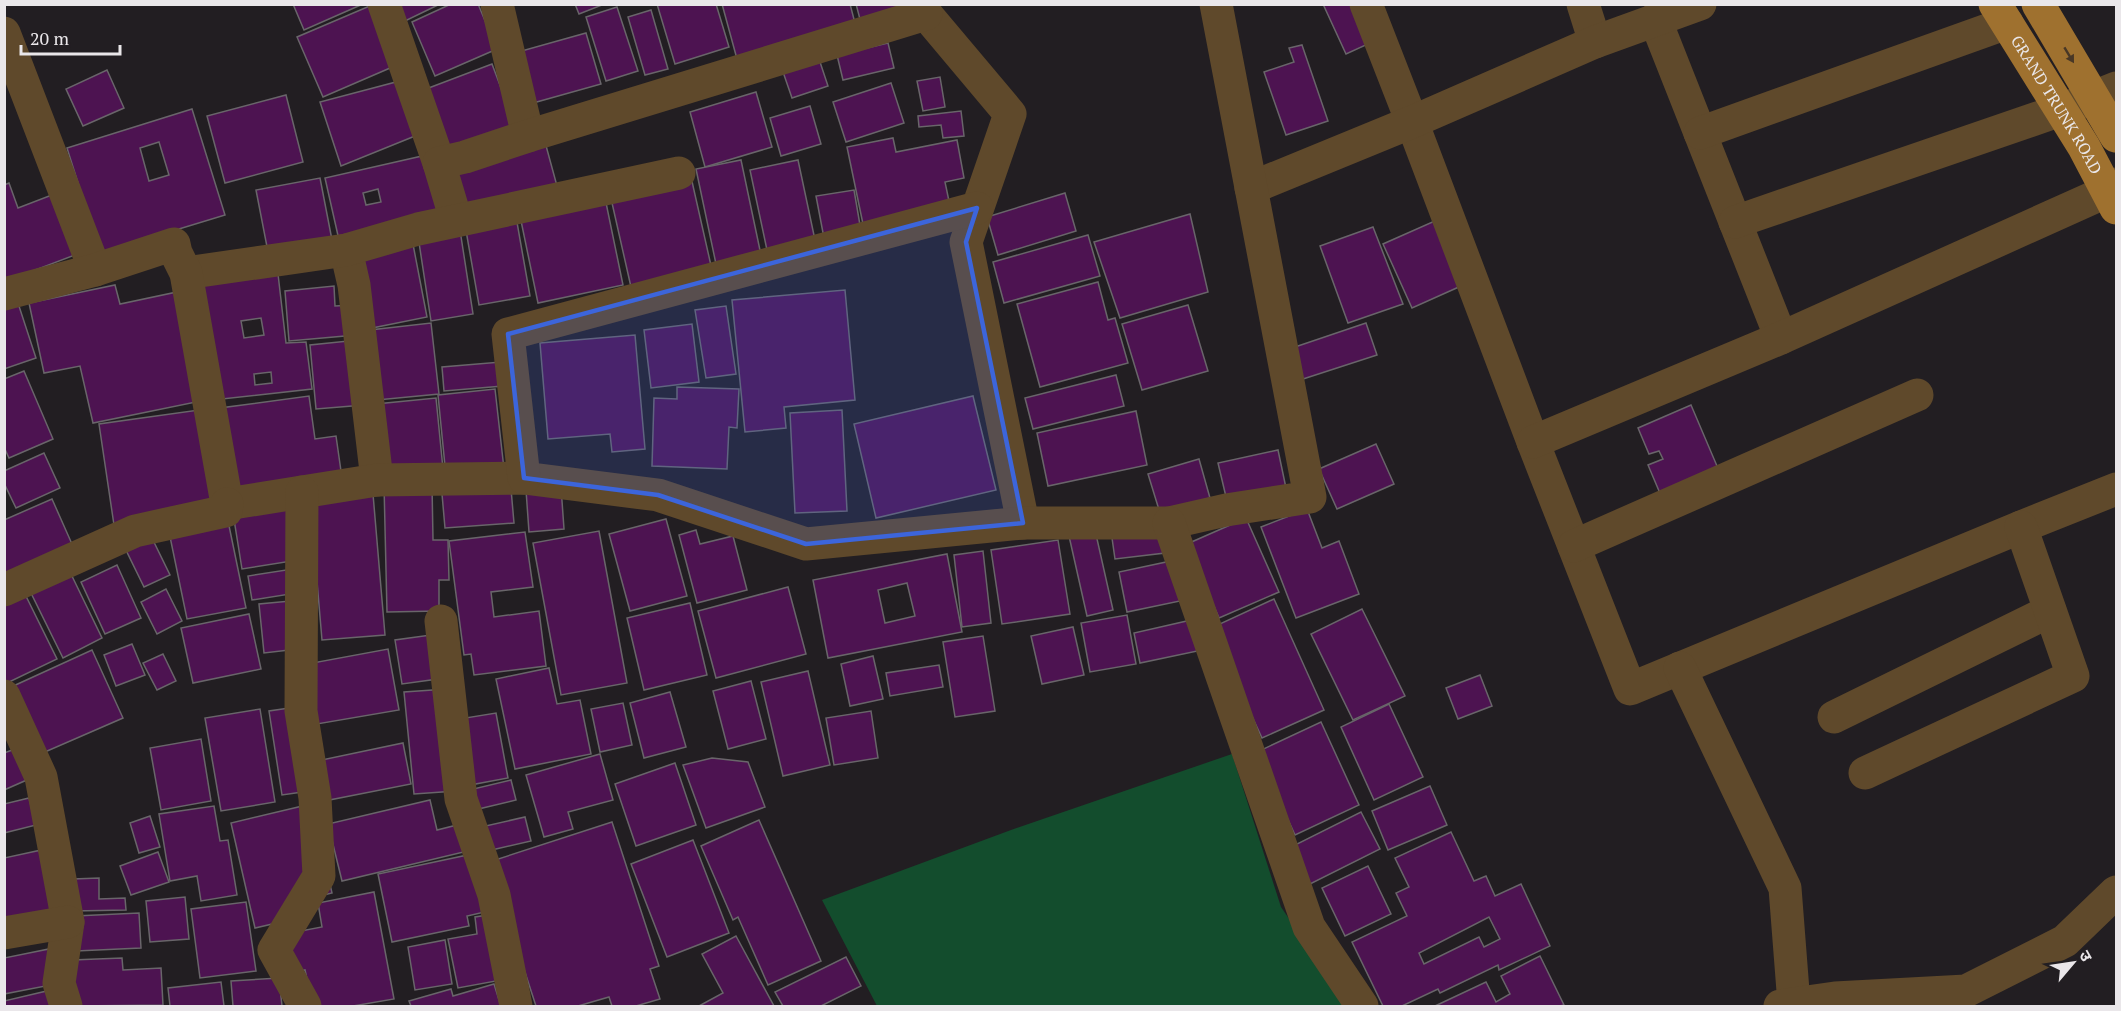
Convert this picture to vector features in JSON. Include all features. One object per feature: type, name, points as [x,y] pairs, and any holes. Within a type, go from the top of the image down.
[{"type":"main road","points":[[2038,4],[2105,92],[2116,136]]},
{"type":"main road","name":"GRAND TRUNK ROAD","points":[[2001,14],[2114,194]]},
{"type":"street","points":[[384,4],[439,163],[456,220]]},
{"type":"street","points":[[497,4],[528,135]]},
{"type":"street","points":[[226,504],[377,480],[524,478],[658,495],[806,544],[1023,523],[1169,523],[1226,510],[1310,497],[1216,4]]},
{"type":"street","points":[[1366,4],[1630,689],[2116,489]]},
{"type":"street","points":[[1583,4],[1596,42]]},
{"type":"street","points":[[1251,188],[1412,122],[1596,42],[1700,4]]},
{"type":"street","points":[[439,163],[465,157],[924,9],[1010,114],[966,242],[1023,523]]},
{"type":"street","points":[[1700,133],[2001,14]]},
{"type":"street","points":[[1655,19],[1781,338]]},
{"type":"street","points":[[4,33],[95,270]]},
{"type":"street","points":[[1735,222],[2061,110],[2105,92]]},
{"type":"street","points":[[186,273],[346,250],[456,220],[679,172]]},
{"type":"street","points":[[1533,442],[2114,194]]},
{"type":"street","points":[[524,478],[508,334],[977,208]]},
{"type":"street","points":[[4,294],[95,270],[174,244],[186,273],[226,504],[226,511],[135,531],[4,590]]},
{"type":"street","points":[[346,250],[354,285],[377,480]]},
{"type":"street","points":[[1574,546],[1917,395]]},
{"type":"street","points":[[302,492],[301,711],[315,798],[319,876],[274,950],[305,1006]]},
{"type":"street","points":[[1169,523],[1309,927],[1362,1006]]},
{"type":"street","points":[[1865,773],[2073,676],[2021,527]]},
{"type":"street","points":[[1834,717],[2050,611]]},
{"type":"street","points":[[441,621],[460,799],[494,895],[516,1006]]},
{"type":"street","points":[[1680,668],[1785,888],[1787,1005],[1835,998],[1966,992],[2065,941],[2116,892]]},
{"type":"street","points":[[4,696],[41,777],[68,922],[59,983],[66,1006]]},
{"type":"street","points":[[4,933],[68,922]]},
{"type":"highlighted area","points":[[977,208],[966,242],[1023,523],[806,544],[658,495],[524,478],[508,334]]},
{"type":"green space","points":[[1232,754],[1281,907],[1349,1006],[877,1006],[822,900],[1011,830]]},
{"type":"building","points":[[293,4],[363,4],[304,30]]},
{"type":"building","points":[[397,4],[440,4],[405,21]]},
{"type":"building","points":[[451,4],[478,4],[497,49],[435,76],[412,22]]},
{"type":"building","points":[[575,4],[601,4],[602,5],[579,14]]},
{"type":"building","points":[[657,4],[716,4],[729,47],[675,64]]},
{"type":"building","points":[[722,4],[850,4],[856,27],[737,59]]},
{"type":"building","points":[[856,4],[916,4],[861,23]]},
{"type":"building","points":[[1323,4],[1363,4],[1379,39],[1346,54]]},
{"type":"building","points":[[372,5],[397,65],[323,97],[297,37]]},
{"type":"building","points":[[617,7],[638,71],[606,81],[586,17]]},
{"type":"building","points":[[651,10],[668,69],[645,75],[628,17]]},
{"type":"building","points":[[586,33],[601,84],[533,103],[518,52]]},
{"type":"building","points":[[888,43],[894,68],[843,80],[837,55]]},
{"type":"building","points":[[1302,45],[1328,121],[1286,135],[1264,72],[1294,62],[1289,48]]},
{"type":"building","points":[[818,56],[828,86],[792,98],[782,69]]},
{"type":"building","points":[[492,64],[515,125],[449,149],[426,89]]},
{"type":"building","points":[[107,70],[124,108],[83,126],[66,89]]},
{"type":"building","points":[[940,77],[945,107],[923,111],[917,81]]},
{"type":"building","points":[[396,82],[415,136],[341,166],[320,102]]},
{"type":"building","points":[[891,83],[904,123],[846,142],[833,102]]},
{"type":"building","points":[[756,92],[772,147],[705,167],[690,112]]},
{"type":"building","points":[[286,95],[303,162],[225,183],[207,116]]},
{"type":"building","points":[[810,106],[821,144],[781,156],[770,118]]},
{"type":"building","points":[[192,109],[225,215],[100,253],[67,148]],"holes":[[[159,142],[169,175],[149,181],[140,148]]]},
{"type":"building","points":[[961,111],[964,136],[943,138],[941,125],[919,127],[918,116]]},
{"type":"building","points":[[893,138],[896,152],[957,140],[964,178],[945,182],[950,206],[863,224],[847,147]]},
{"type":"building","points":[[545,142],[557,186],[462,212],[450,168]]},
{"type":"building","points":[[431,154],[444,216],[339,240],[325,178]],"holes":[[[378,189],[381,202],[366,205],[363,193]]]},
{"type":"building","points":[[741,160],[761,255],[716,264],[696,169]]},
{"type":"building","points":[[798,160],[815,240],[767,250],[750,170]]},
{"type":"building","points":[[691,177],[712,270],[631,287],[610,194]]},
{"type":"building","points":[[320,178],[332,240],[268,252],[256,190]]},
{"type":"building","points":[[9,183],[18,208],[57,193],[80,253],[4,282],[4,185]]},
{"type":"building","points":[[854,190],[861,231],[824,238],[816,196]]},
{"type":"building","points":[[604,193],[623,285],[538,303],[519,211]]},
{"type":"building","points":[[1065,193],[1076,231],[998,255],[987,217]]},
{"type":"building","points":[[515,211],[530,296],[479,305],[464,219]]},
{"type":"building","points":[[1190,214],[1208,292],[1120,318],[1094,242]]},
{"type":"building","points":[[1437,220],[1461,286],[1412,308],[1383,244]]},
{"type":"building","points":[[1373,227],[1403,304],[1348,323],[1320,246]]},
{"type":"building","points":[[460,230],[473,314],[431,321],[418,236]]},
{"type":"building","points":[[1088,235],[1100,276],[1004,303],[993,262]]},
{"type":"building","points":[[412,239],[427,317],[367,329],[352,251]]},
{"type":"building","points":[[278,274],[286,343],[306,342],[312,389],[213,400],[199,283]],"holes":[[[261,318],[264,335],[244,338],[241,321]],[[271,372],[272,383],[255,385],[254,374]]]},
{"type":"building","points":[[1098,282],[1108,320],[1115,318],[1128,363],[1040,387],[1017,304]]},
{"type":"building","points":[[115,285],[120,304],[177,292],[201,401],[93,423],[80,366],[44,373],[29,303]]},
{"type":"building","points":[[334,286],[335,306],[353,305],[356,335],[289,341],[285,291]]},
{"type":"building","points":[[845,290],[855,400],[784,407],[786,428],[745,432],[732,300]]},
{"type":"building","points":[[17,300],[36,358],[4,369],[4,304]]},
{"type":"building","points":[[1188,305],[1208,371],[1142,390],[1122,324]]},
{"type":"building","points":[[726,306],[736,374],[706,378],[695,310]]},
{"type":"building","points":[[431,323],[439,394],[377,400],[370,330]]},
{"type":"building","points":[[1366,323],[1377,355],[1303,379],[1292,348]]},
{"type":"building","points":[[692,324],[699,382],[651,388],[644,330]]},
{"type":"building","points":[[635,335],[645,449],[612,452],[610,434],[548,439],[540,343]]},
{"type":"building","points":[[358,340],[364,405],[316,409],[310,345]]},
{"type":"building","points":[[501,362],[503,386],[444,391],[442,367]]},
{"type":"building","points":[[24,371],[53,439],[9,458],[4,447],[4,379]]},
{"type":"building","points":[[1116,375],[1124,406],[1033,429],[1025,398]]},
{"type":"building","points":[[677,387],[739,389],[737,428],[729,427],[727,469],[652,466],[654,398],[677,399]]},
{"type":"building","points":[[495,389],[504,469],[446,476],[438,395]]},
{"type":"building","points":[[309,396],[315,439],[336,436],[342,478],[232,493],[220,408]]},
{"type":"building","points":[[973,396],[996,490],[876,518],[854,424]]},
{"type":"building","points":[[436,398],[443,469],[383,475],[376,404]]},
{"type":"building","points":[[1691,405],[1720,473],[1662,498],[1648,465],[1663,459],[1659,451],[1649,454],[1638,428]]},
{"type":"building","points":[[206,409],[220,510],[114,525],[99,424]]},
{"type":"building","points":[[842,410],[847,511],[795,513],[790,413]]},
{"type":"building","points":[[1136,411],[1147,465],[1048,486],[1037,433]]},
{"type":"building","points":[[1376,444],[1394,484],[1337,509],[1319,469]]},
{"type":"building","points":[[1278,450],[1286,488],[1227,501],[1218,463]]},
{"type":"building","points":[[44,453],[60,488],[16,508],[4,483],[4,471]]},
{"type":"building","points":[[1199,459],[1210,498],[1160,513],[1148,474]]},
{"type":"building","points":[[384,485],[432,485],[433,540],[448,540],[449,580],[439,580],[439,611],[387,612]]},
{"type":"building","points":[[561,487],[564,529],[529,532],[526,490]]},
{"type":"building","points":[[511,489],[514,523],[445,528],[442,494]]},
{"type":"building","points":[[373,494],[385,635],[322,640],[310,499]]},
{"type":"building","points":[[52,499],[72,544],[4,574],[4,520]]},
{"type":"building","points":[[302,501],[311,558],[242,569],[233,513]]},
{"type":"building","points":[[1307,509],[1322,548],[1339,541],[1359,594],[1296,618],[1261,527]]},
{"type":"building","points":[[227,516],[246,608],[187,619],[168,527]]},
{"type":"building","points":[[1246,518],[1279,592],[1219,618],[1187,544]]},
{"type":"building","points":[[666,519],[687,596],[630,611],[609,534]]},
{"type":"building","points":[[696,530],[700,544],[733,536],[747,590],[697,603],[679,535]]},
{"type":"building","points":[[1095,530],[1113,610],[1087,616],[1069,536]]},
{"type":"building","points":[[599,531],[627,683],[561,695],[533,543]]},
{"type":"building","points":[[149,532],[170,575],[144,587],[123,544]]},
{"type":"building","points":[[525,532],[533,587],[491,592],[494,617],[539,611],[546,666],[474,675],[471,654],[464,655],[449,541]]},
{"type":"building","points":[[1162,532],[1165,553],[1115,559],[1112,538]]},
{"type":"building","points":[[1058,540],[1070,614],[1002,624],[991,550]]},
{"type":"building","points":[[983,551],[991,623],[962,627],[954,555]]},
{"type":"building","points":[[947,554],[962,632],[828,658],[813,580]],"holes":[[[907,583],[915,616],[885,623],[878,590]]]},
{"type":"building","points":[[1171,561],[1180,601],[1127,612],[1119,572]]},
{"type":"building","points":[[117,565],[141,618],[105,634],[81,582]]},
{"type":"building","points":[[299,568],[303,592],[252,600],[248,576]]},
{"type":"building","points":[[70,572],[102,638],[63,658],[30,591]]},
{"type":"building","points":[[19,582],[57,659],[7,683],[4,678],[4,589]]},
{"type":"building","points":[[788,587],[806,654],[716,678],[698,611]]},
{"type":"building","points":[[166,589],[182,621],[157,634],[141,602]]},
{"type":"building","points":[[1274,599],[1324,710],[1262,738],[1211,628]]},
{"type":"building","points":[[301,600],[306,648],[264,653],[259,604]]},
{"type":"building","points":[[690,603],[707,675],[644,690],[627,618]]},
{"type":"building","points":[[1362,609],[1405,696],[1353,720],[1311,634]]},
{"type":"building","points":[[249,614],[261,669],[193,683],[181,628]]},
{"type":"building","points":[[1127,615],[1136,664],[1090,672],[1081,623]]},
{"type":"building","points":[[1200,618],[1207,649],[1140,663],[1134,633]]},
{"type":"building","points":[[1073,627],[1084,675],[1042,684],[1031,636]]},
{"type":"building","points":[[438,634],[445,678],[402,684],[395,640]]},
{"type":"building","points":[[983,636],[995,711],[955,717],[943,642]]},
{"type":"building","points":[[132,644],[145,675],[116,686],[104,655]]},
{"type":"building","points":[[388,649],[399,710],[317,724],[307,664]]},
{"type":"building","points":[[92,650],[123,718],[38,755],[9,688]]},
{"type":"building","points":[[163,654],[176,681],[157,690],[143,663]]},
{"type":"building","points":[[873,656],[883,699],[850,706],[841,664]]},
{"type":"building","points":[[939,665],[943,687],[890,696],[886,673]]},
{"type":"building","points":[[549,668],[557,704],[580,700],[591,754],[515,769],[496,679]]},
{"type":"building","points":[[808,671],[830,765],[783,776],[761,682]]},
{"type":"building","points":[[1480,675],[1492,706],[1458,719],[1446,688]]},
{"type":"building","points":[[751,681],[766,739],[728,749],[713,691]]},
{"type":"building","points":[[447,689],[456,791],[414,794],[404,692]]},
{"type":"building","points":[[670,692],[686,747],[644,758],[630,703]]},
{"type":"building","points":[[623,703],[632,745],[600,752],[591,709]]},
{"type":"building","points":[[1389,704],[1423,777],[1374,800],[1341,727]]},
{"type":"building","points":[[296,707],[309,791],[282,795],[269,711]]},
{"type":"building","points":[[260,709],[275,802],[221,811],[205,718]]},
{"type":"building","points":[[871,711],[878,758],[834,765],[826,718]]},
{"type":"building","points":[[496,713],[508,778],[470,785],[459,719]]},
{"type":"building","points":[[1321,722],[1359,805],[1295,835],[1257,752]]},
{"type":"building","points":[[201,739],[211,801],[161,810],[150,748]]},
{"type":"building","points":[[403,743],[411,784],[319,802],[312,762]]},
{"type":"building","points":[[15,749],[29,779],[4,790],[4,753]]},
{"type":"building","points":[[600,754],[613,800],[568,812],[573,829],[544,837],[526,775]]},
{"type":"building","points":[[712,758],[748,762],[765,807],[706,828],[683,765]]},
{"type":"building","points":[[675,763],[696,825],[636,846],[615,784]]},
{"type":"building","points":[[511,780],[516,800],[470,811],[465,791]]},
{"type":"building","points":[[1430,786],[1447,825],[1388,850],[1372,811]]},
{"type":"building","points":[[29,798],[36,825],[4,833],[4,804]]},
{"type":"building","points":[[430,800],[437,830],[465,823],[472,850],[342,881],[328,824]]},
{"type":"building","points":[[311,804],[332,893],[307,899],[311,915],[255,928],[231,823]]},
{"type":"building","points":[[214,806],[220,841],[228,840],[237,895],[201,901],[197,876],[170,881],[159,814]]},
{"type":"building","points":[[1361,812],[1380,849],[1308,885],[1289,848]]},
{"type":"building","points":[[150,816],[160,847],[139,853],[130,823]]},
{"type":"building","points":[[525,817],[531,841],[487,851],[481,827]]},
{"type":"building","points":[[759,820],[821,961],[768,985],[738,917],[733,920],[701,846]]},
{"type":"building","points":[[612,822],[659,966],[650,969],[660,999],[636,1006],[612,1006],[609,997],[578,1006],[536,1006],[489,862]]},
{"type":"building","points":[[1451,832],[1474,881],[1486,876],[1495,896],[1521,884],[1550,946],[1499,970],[1498,965],[1440,993],[1438,989],[1402,1006],[1383,1006],[1352,942],[1407,916],[1396,893],[1409,887],[1395,858]],"holes":[[[1489,917],[1500,939],[1484,947],[1479,937],[1424,964],[1419,953]]]},
{"type":"building","points":[[693,840],[729,933],[667,957],[631,864]]},
{"type":"building","points":[[46,849],[59,911],[4,923],[4,858]]},
{"type":"building","points":[[158,852],[169,882],[131,895],[120,866]]},
{"type":"building","points":[[477,853],[489,911],[467,916],[469,926],[392,942],[378,874]]},
{"type":"building","points":[[1368,866],[1391,914],[1345,936],[1322,888]]},
{"type":"building","points":[[99,878],[99,899],[125,898],[126,910],[73,911],[73,879]]},
{"type":"building","points":[[374,892],[394,999],[353,1006],[313,1006],[305,970],[276,976],[269,937],[322,927],[318,903]]},
{"type":"building","points":[[185,897],[189,939],[150,942],[146,901]]},
{"type":"building","points":[[246,902],[256,971],[200,978],[191,909]]},
{"type":"building","points":[[139,913],[141,948],[76,951],[75,916]]},
{"type":"building","points":[[494,914],[507,979],[458,988],[448,939],[477,934],[475,917]]},
{"type":"building","points":[[736,936],[774,1006],[699,1006],[723,993],[702,954]]},
{"type":"building","points":[[445,940],[452,984],[415,990],[408,947]]},
{"type":"building","points":[[49,949],[56,984],[4,994],[4,958]]},
{"type":"building","points":[[1540,956],[1564,1005],[1435,1006],[1486,982],[1496,1002],[1510,994],[1501,976]]},
{"type":"building","points":[[846,957],[861,986],[821,1006],[783,1006],[775,992]]},
{"type":"building","points":[[122,958],[123,970],[161,968],[163,1005],[74,1006],[72,960]]},
{"type":"building","points":[[279,978],[282,1006],[233,1006],[231,981]]},
{"type":"building","points":[[221,982],[224,1006],[170,1006],[168,988]]},
{"type":"building","points":[[494,984],[501,1006],[411,1006],[409,1001],[451,989],[453,996]]},
{"type":"building","points":[[51,990],[55,1006],[4,1006],[4,1001]]}]
